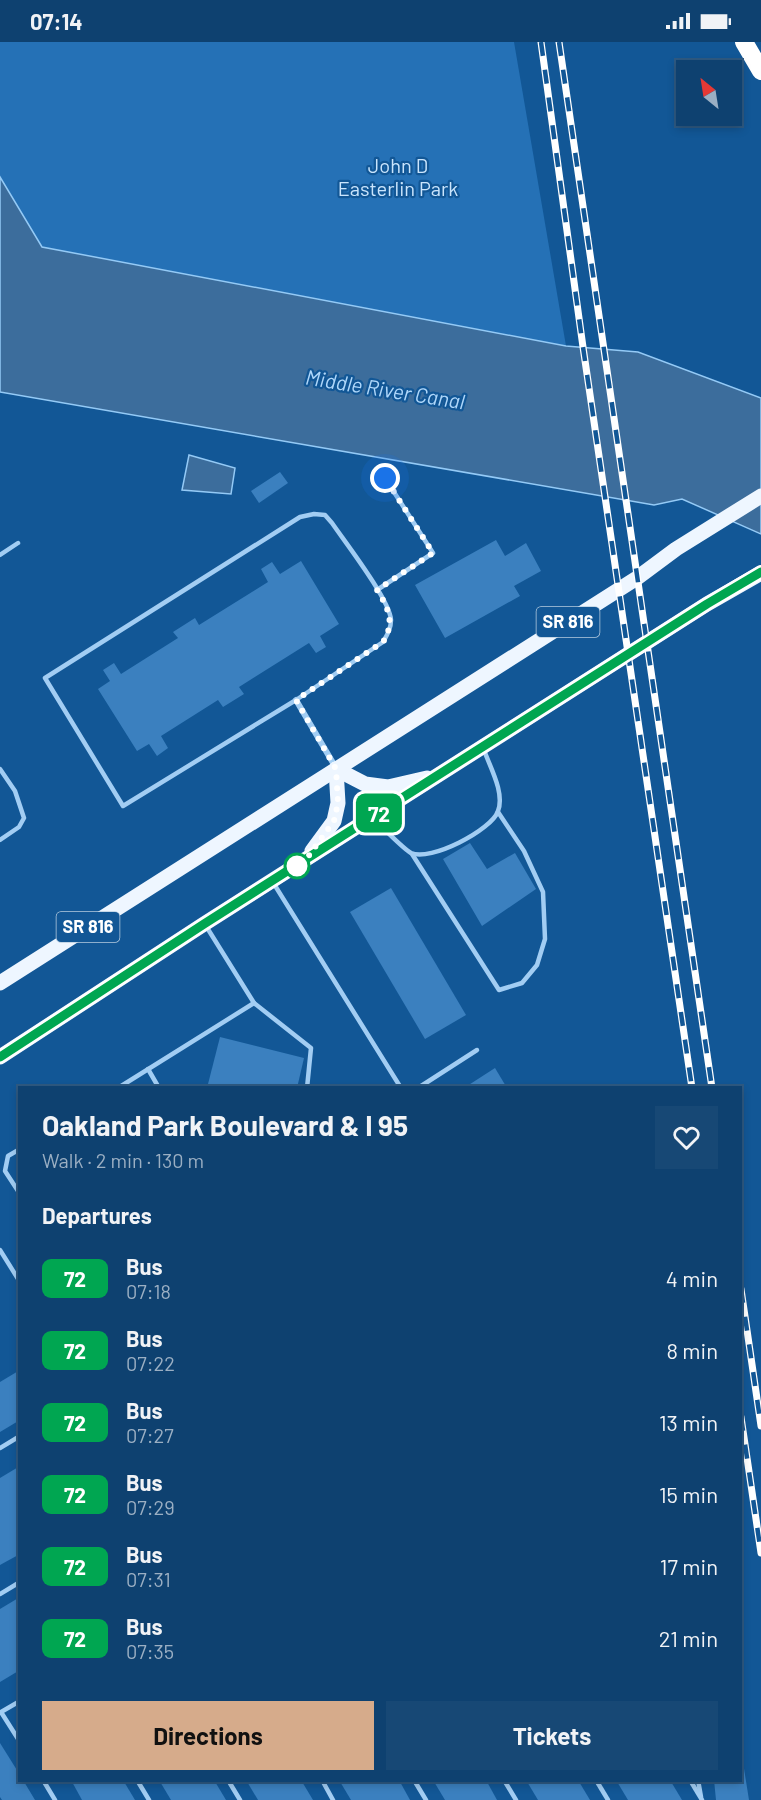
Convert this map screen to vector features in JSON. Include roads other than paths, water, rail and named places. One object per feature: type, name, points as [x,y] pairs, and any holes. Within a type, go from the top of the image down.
[{"type":"highway","points":[[744,42],[761,71]]},
{"type":"main road","name":"SR 816","points":[[0,983],[637,578],[676,549],[761,496]]},
{"type":"main road","points":[[0,1057],[307,858],[707,604],[761,573]]},
{"type":"main road","points":[[336,769],[365,784],[388,787],[441,774]]},
{"type":"main road","points":[[307,858],[334,821],[338,803],[336,769]]},
{"type":"street","points":[[296,700],[336,769]]},
{"type":"lane","points":[[377,590],[433,553],[385,478]]},
{"type":"lane","points":[[325,514],[386,603],[391,619],[389,632],[383,642],[296,700],[123,806],[45,678],[300,517],[325,514]]},
{"type":"lane","points":[[0,555],[18,543]]},
{"type":"lane","points":[[412,854],[427,854],[450,846],[485,828],[498,812],[500,796],[483,748]]},
{"type":"lane","points":[[0,769],[15,791],[24,818],[19,827],[0,840]]},
{"type":"lane","points":[[371,818],[412,854],[499,990],[522,983],[537,964],[545,939],[543,892],[524,851],[498,812]]},
{"type":"lane","points":[[272,882],[399,1086]]},
{"type":"lane","points":[[204,924],[254,1003],[311,1048],[307,1086]]},
{"type":"lane","points":[[121,1086],[254,1003]]},
{"type":"lane","points":[[421,1086],[477,1050]]},
{"type":"lane","points":[[148,1069],[158,1086]]},
{"type":"lane","points":[[18,1150],[8,1156],[5,1171],[18,1191]]},
{"type":"lane","points":[[0,1250],[18,1279]]},
{"type":"lane","points":[[0,1448],[18,1437]]},
{"type":"lane","points":[[0,1594],[18,1583]]},
{"type":"lane","points":[[18,1702],[1,1712],[18,1739]]},
{"type":"lane","points":[[44,1782],[55,1800]]},
{"type":"lane","points":[[138,1782],[149,1800]]},
{"type":"lane","points":[[229,1782],[240,1800]]},
{"type":"lane","points":[[323,1782],[333,1800]]},
{"type":"lane","points":[[415,1782],[426,1800]]},
{"type":"lane","points":[[505,1782],[516,1800]]},
{"type":"lane","points":[[597,1782],[608,1800]]},
{"type":"lane","points":[[691,1782],[702,1800]]},
{"type":"lane","points":[[698,1782],[702,1800]]},
{"type":"water","name":"Middle River Canal","points":[[0,177],[42,247],[566,346],[638,352],[761,398],[761,534],[682,499],[654,505],[0,392]]},
{"type":"water","points":[[189,455],[235,468],[231,494],[182,490]]},
{"type":"railway","points":[[541,42],[583,347],[692,1086]]},
{"type":"railway","points":[[559,42],[712,1086]]},
{"type":"railway","points":[[742,1296],[761,1426]]},
{"type":"railway","points":[[742,1424],[761,1553]]},
{"type":"park label","name":"John D Easterlin Park","points":[[398,178]]}]
